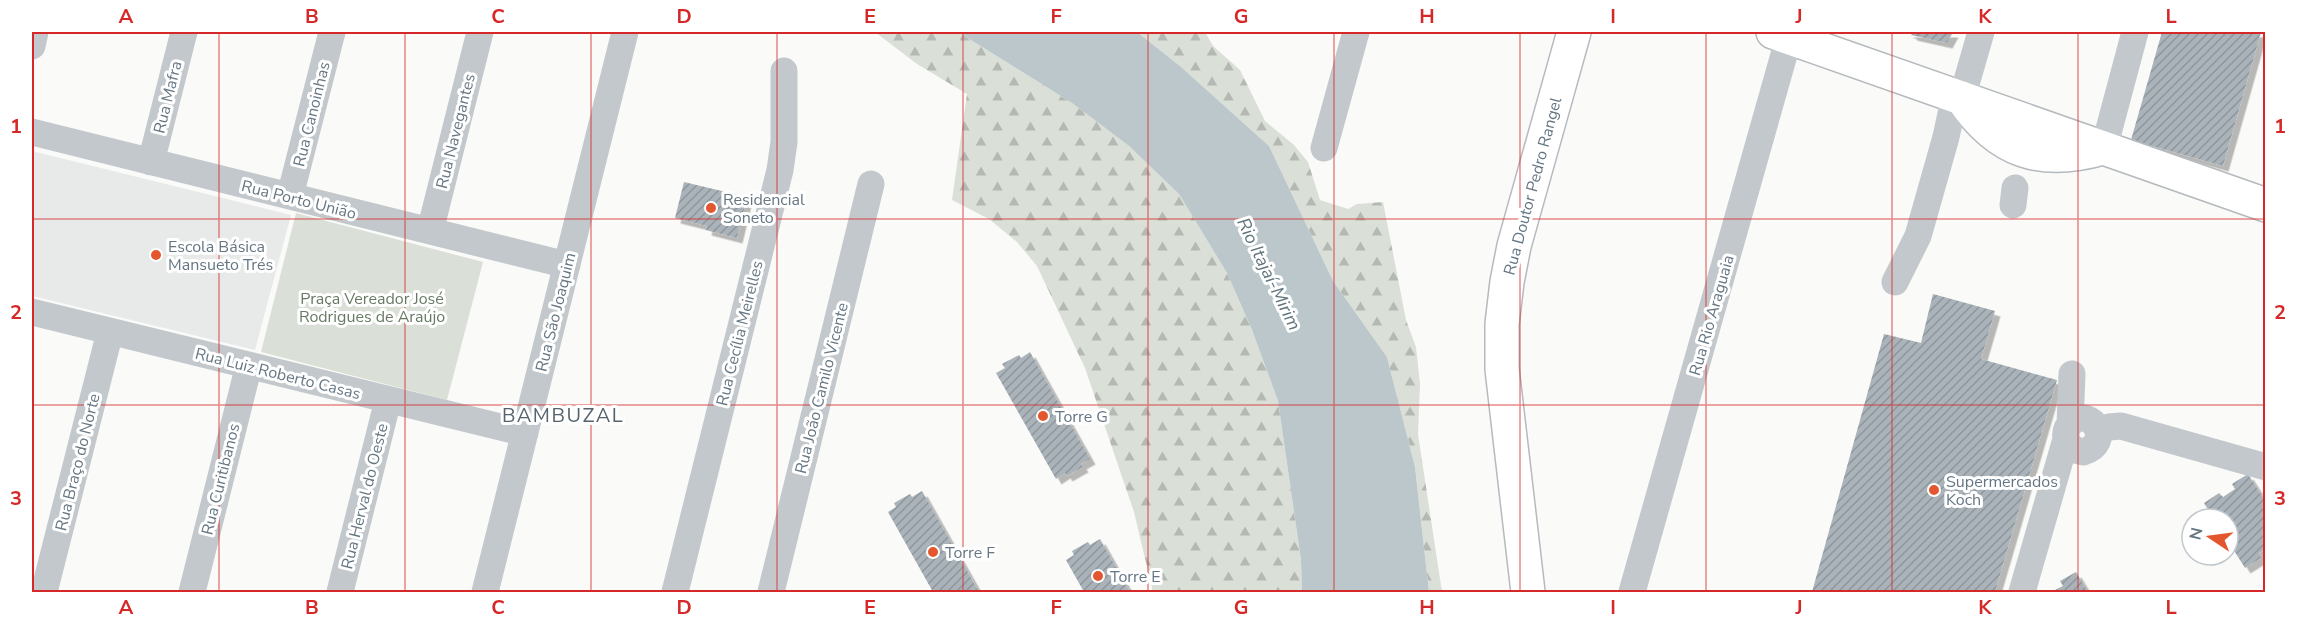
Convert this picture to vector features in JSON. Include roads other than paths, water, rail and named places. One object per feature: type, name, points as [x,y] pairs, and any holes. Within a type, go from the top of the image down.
[{"type":"main road","name":"Rua Doutor Pedro Rangel","points":[[1528,592],[1505,413],[1502,324],[1514,246],[1574,32]]},
{"type":"main road","points":[[1781,34],[1959,97],[1989,131],[2026,136],[2062,133],[2265,205]]},
{"type":"main road","points":[[2026,136],[2045,156],[2078,155],[2104,148]]},
{"type":"street","points":[[32,46],[35,32]]},
{"type":"street","name":"Rua Mafra","points":[[151,162],[184,32]]},
{"type":"street","name":"Rua Canoinhas","points":[[290,196],[332,32]]},
{"type":"street","name":"Rua Navegantes","points":[[430,231],[480,32]]},
{"type":"street","name":"Rua São Joaquim","points":[[485,592],[625,32]]},
{"type":"street","points":[[1324,148],[1356,32]]},
{"type":"street","points":[[1895,282],[1918,236],[1946,137],[1981,32]]},
{"type":"street","points":[[2104,148],[2135,32]]},
{"type":"street","name":"Rua Rio Araguaia","points":[[1632,592],[1781,34]]},
{"type":"street","name":"Rua Cecília Meirelles","points":[[675,592],[780,170],[784,141],[784,71]]},
{"type":"street","name":"Rua Porto União","points":[[32,132],[567,265]]},
{"type":"street","name":"Rua João Camilo Vicente","points":[[771,592],[871,184]]},
{"type":"street","name":"Rua Luiz Roberto Casas","points":[[32,312],[525,433]]},
{"type":"street","name":"Rua Braço do Norte","points":[[44,592],[110,332]]},
{"type":"street","name":"Rua Curitibanos","points":[[192,592],[249,366]]},
{"type":"street","points":[[2022,592],[2068,432],[2072,374]]},
{"type":"street","name":"Rua Herval do Oeste","points":[[340,592],[388,400]]},
{"type":"street","points":[[2068,432],[2072,449],[2083,452],[2094,448],[2099,432],[2109,427],[2121,426],[2265,466]]},
{"type":"water","name":"Rio Itajaí-Mirim","points":[[958,32],[1137,32],[1180,66],[1269,146],[1333,281],[1387,357],[1415,467],[1429,592],[1302,592],[1301,560],[1278,401],[1252,330],[1227,273],[1179,194],[1129,146],[1072,103]]},
{"type":"place","name":"Residencial Soneto","points":[[711,208]]},
{"type":"place","name":"Escola Básica Mansueto Trés","points":[[156,255]]},
{"type":"place","name":"Torre G","points":[[1043,416]]},
{"type":"place","name":"Supermercados Koch","points":[[1934,490]]},
{"type":"place","name":"Torre F","points":[[933,552]]},
{"type":"place","name":"Torre E","points":[[1098,576]]},
{"type":"district","name":"BAMBUZAL","points":[[563,415]]},
{"type":"park label","name":"Praça Vereador José Rodrigues de Araújo","points":[[372,307]]}]
